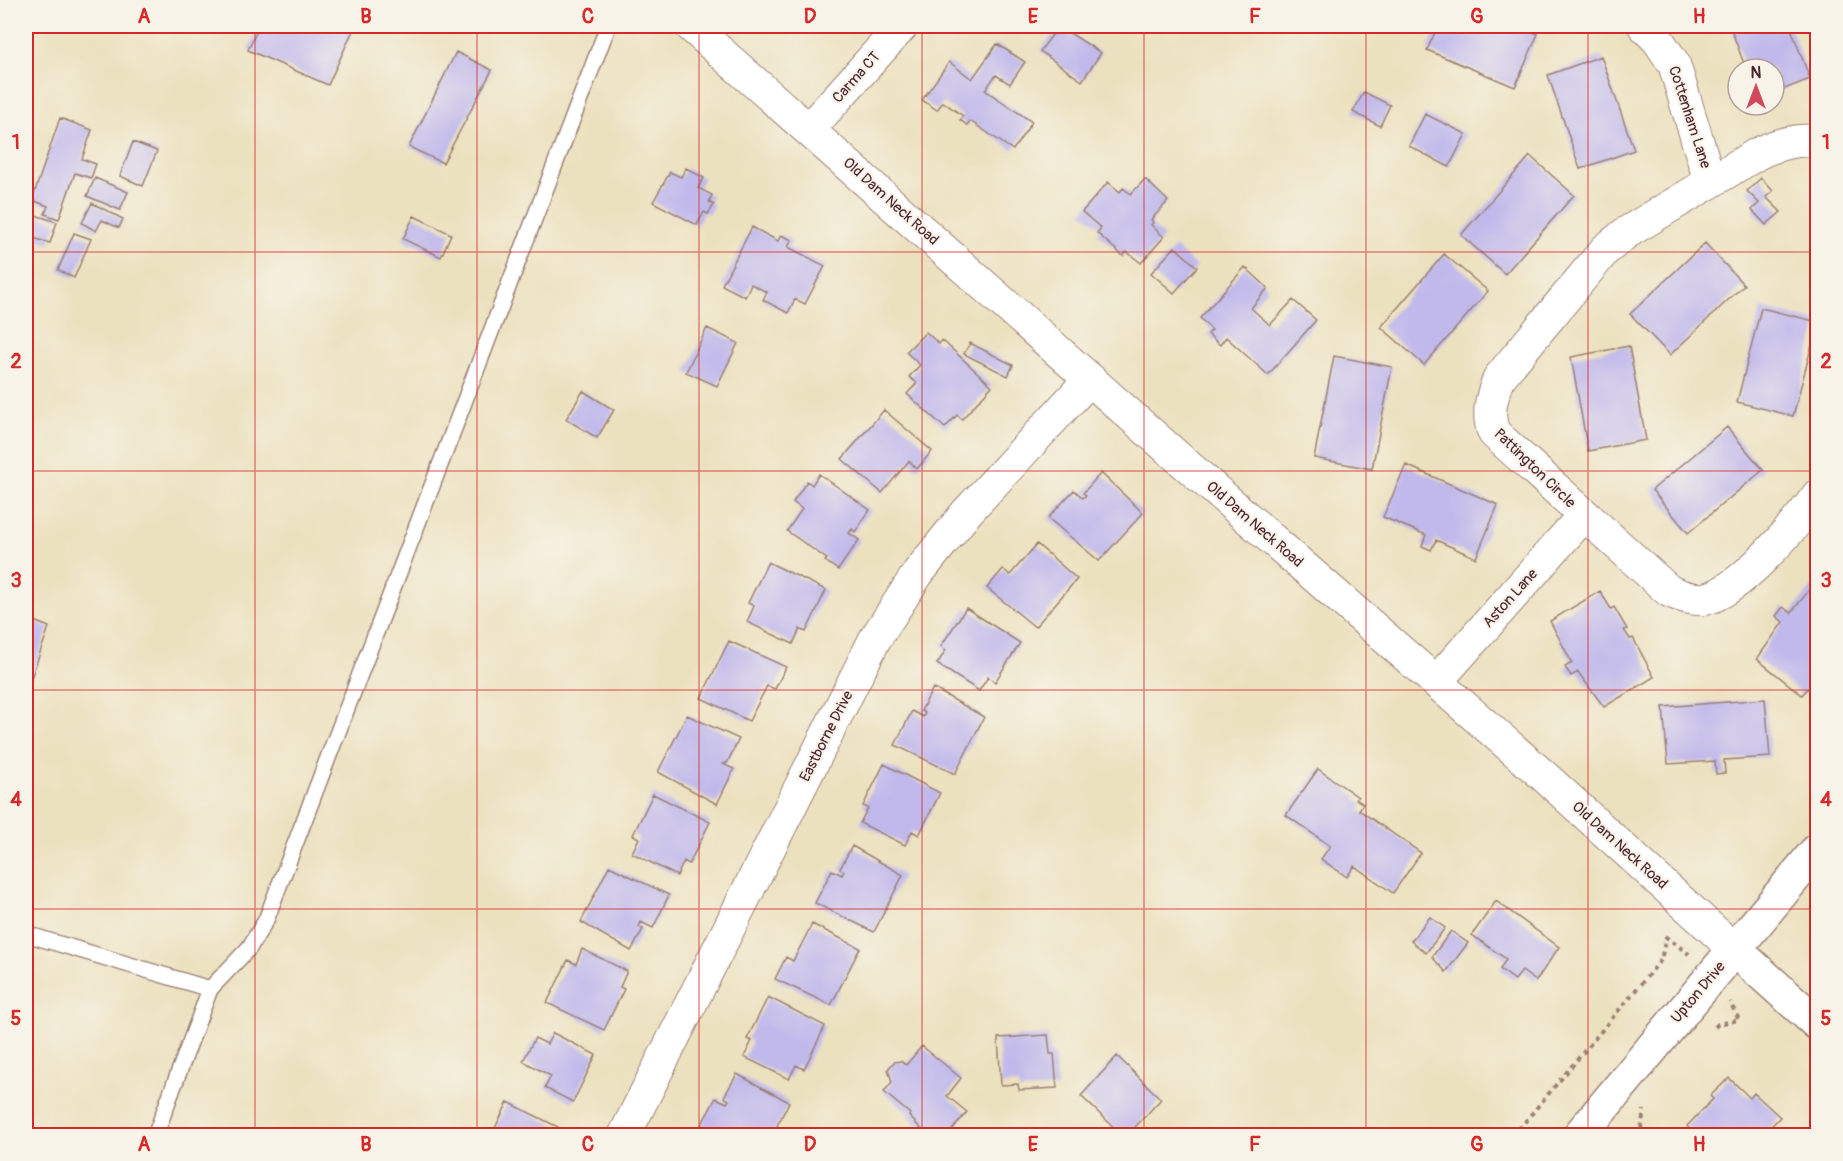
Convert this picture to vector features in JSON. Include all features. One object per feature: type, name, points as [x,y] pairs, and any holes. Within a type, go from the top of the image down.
[{"type":"main road","name":"Upton Drive","points":[[1579,1136],[1818,849]]},
{"type":"main road","name":"Old Dam Neck Road","points":[[1724,961],[1818,1024]]},
{"type":"street","name":"Old Dam Neck Road","points":[[691,26],[810,128],[1090,379],[1436,682],[1724,961]]},
{"type":"street","name":"Carma CT","points":[[810,128],[902,26]]},
{"type":"street","name":"Cottenham Lane","points":[[1644,26],[1658,40],[1674,64],[1710,182]]},
{"type":"street","name":"Pattington Circle","points":[[1818,141],[1796,140],[1776,145],[1626,233],[1605,250],[1499,378],[1491,399],[1491,424],[1494,433],[1669,591],[1688,598],[1704,599],[1720,595],[1734,586],[1801,518],[1818,495]]},
{"type":"street","name":"Eastborne Drive","points":[[624,1136],[875,639],[918,573],[967,512],[1090,379]]},
{"type":"street","name":"Aston Lane","points":[[1436,682],[1584,515]]},
{"type":"lane","points":[[155,1136],[210,989],[249,948],[266,920],[608,26]]},
{"type":"lane","points":[[26,934],[210,989]]},
{"type":"path","points":[[1513,1136],[1661,960],[1666,937],[1724,961]]},
{"type":"building","points":[[259,26],[355,26],[328,85],[248,50]]},
{"type":"building","points":[[1059,26],[1101,53],[1082,81],[1040,51]]},
{"type":"building","points":[[1438,26],[1519,26],[1538,34],[1515,87],[1427,50]]},
{"type":"building","points":[[1730,26],[1790,26],[1810,79],[1786,88],[1786,57],[1742,57]]},
{"type":"building","points":[[997,44],[1025,62],[1010,84],[996,75],[985,90],[1032,122],[1013,150],[970,121],[967,125],[960,120],[963,116],[943,102],[937,110],[922,100],[949,62],[972,79]]},
{"type":"building","points":[[456,52],[492,70],[443,163],[409,147]]},
{"type":"building","points":[[1601,56],[1634,150],[1580,169],[1548,75]]},
{"type":"building","points":[[1364,92],[1390,105],[1380,126],[1353,112]]},
{"type":"building","points":[[1425,114],[1466,134],[1449,167],[1409,146]]},
{"type":"building","points":[[60,118],[92,130],[82,159],[96,164],[91,178],[75,173],[59,219],[45,214],[48,206],[32,200]]},
{"type":"building","points":[[133,142],[157,151],[143,186],[120,176]]},
{"type":"building","points":[[1530,156],[1574,195],[1505,274],[1461,235]]},
{"type":"building","points":[[686,168],[704,178],[698,188],[712,195],[709,202],[714,205],[708,214],[704,212],[697,225],[653,202],[670,172],[681,177]]},
{"type":"building","points":[[95,178],[128,192],[120,210],[87,196]]},
{"type":"building","points":[[1761,178],[1773,191],[1766,197],[1781,212],[1766,225],[1752,210],[1759,203],[1747,191]]},
{"type":"building","points":[[1145,179],[1168,201],[1151,220],[1153,222],[1151,225],[1164,237],[1141,263],[1127,252],[1123,256],[1097,233],[1101,228],[1082,212],[1108,182],[1120,192],[1123,188],[1131,194]]},
{"type":"building","points":[[92,203],[123,219],[119,228],[102,220],[96,231],[82,223]]},
{"type":"building","points":[[26,212],[57,222],[50,243],[26,236]]},
{"type":"building","points":[[414,216],[451,234],[441,257],[403,239]]},
{"type":"building","points":[[752,227],[778,241],[781,235],[792,240],[788,247],[825,266],[805,304],[795,299],[788,313],[763,300],[767,292],[751,284],[745,297],[722,285]]},
{"type":"building","points":[[74,233],[91,239],[74,278],[58,270]]},
{"type":"building","points":[[1705,243],[1744,285],[1670,355],[1630,314]]},
{"type":"building","points":[[1175,247],[1197,267],[1174,293],[1151,273]]},
{"type":"building","points":[[1444,254],[1488,291],[1424,365],[1381,327]]},
{"type":"building","points":[[1245,267],[1268,288],[1251,308],[1270,325],[1293,300],[1316,320],[1268,375],[1226,337],[1220,345],[1208,334],[1212,330],[1200,318]]},
{"type":"building","points":[[1761,308],[1818,322],[1793,416],[1737,402]]},
{"type":"building","points":[[707,328],[738,343],[717,386],[686,372]]},
{"type":"building","points":[[926,332],[939,344],[942,340],[992,386],[962,419],[957,415],[945,428],[907,394],[917,383],[909,377],[920,365],[906,352]]},
{"type":"building","points":[[970,343],[1013,365],[1008,376],[964,354]]},
{"type":"building","points":[[1629,346],[1646,440],[1588,451],[1571,357]]},
{"type":"building","points":[[1334,356],[1392,367],[1372,469],[1314,458]]},
{"type":"building","points":[[583,391],[614,410],[597,438],[566,419]]},
{"type":"building","points":[[884,410],[932,451],[917,469],[909,461],[882,493],[842,459]]},
{"type":"building","points":[[1727,427],[1763,470],[1688,533],[1652,490]]},
{"type":"building","points":[[1406,465],[1498,505],[1476,558],[1436,540],[1431,550],[1422,546],[1426,535],[1383,517]]},
{"type":"building","points":[[1101,473],[1143,513],[1099,561],[1048,518],[1074,490],[1083,498],[1086,495],[1083,493]]},
{"type":"building","points":[[819,474],[870,510],[855,532],[852,529],[849,533],[859,540],[838,570],[825,561],[827,559],[787,531],[802,509],[793,502],[807,481],[812,485]]},
{"type":"building","points":[[1037,544],[1077,579],[1035,627],[987,588],[1003,569],[1010,575]]},
{"type":"building","points":[[768,562],[826,590],[806,632],[800,629],[793,644],[747,622],[754,606],[748,603]]},
{"type":"building","points":[[1818,579],[1818,678],[1802,695],[1757,659],[1783,622],[1776,616],[1783,607],[1791,613]]},
{"type":"building","points":[[1600,591],[1611,609],[1614,607],[1627,629],[1624,630],[1630,639],[1633,638],[1654,677],[1604,707],[1578,672],[1571,676],[1565,667],[1572,663],[1550,621]]},
{"type":"building","points":[[966,608],[1020,643],[995,682],[988,677],[979,691],[937,664],[946,650],[941,646]]},
{"type":"building","points":[[26,618],[49,627],[26,693]]},
{"type":"building","points":[[729,641],[786,667],[775,689],[767,686],[749,721],[701,698]]},
{"type":"building","points":[[933,688],[984,717],[955,774],[895,745],[912,711],[923,717],[925,713],[921,711]]},
{"type":"building","points":[[1765,699],[1770,757],[1724,760],[1725,773],[1716,774],[1715,761],[1668,764],[1663,707]]},
{"type":"building","points":[[687,715],[739,739],[727,763],[723,764],[734,769],[717,804],[658,772]]},
{"type":"building","points":[[884,764],[940,793],[919,835],[912,831],[905,845],[860,823],[868,808],[863,806]]},
{"type":"building","points":[[1318,769],[1358,797],[1356,799],[1363,804],[1359,810],[1421,853],[1393,893],[1354,866],[1347,877],[1321,859],[1330,846],[1286,815]]},
{"type":"building","points":[[653,794],[710,822],[689,864],[684,861],[677,876],[632,853],[639,838],[633,835]]},
{"type":"building","points":[[852,846],[903,875],[874,932],[815,903],[832,870],[842,875],[844,871],[840,869]]},
{"type":"building","points":[[609,866],[669,895],[653,928],[641,922],[639,927],[643,929],[631,951],[581,922]]},
{"type":"building","points":[[1496,901],[1559,947],[1536,981],[1522,971],[1515,980],[1500,969],[1506,959],[1472,935]]},
{"type":"building","points":[[1430,917],[1445,928],[1426,953],[1411,941]]},
{"type":"building","points":[[812,924],[860,948],[831,1005],[775,979],[786,957],[793,961]]},
{"type":"building","points":[[1451,931],[1468,943],[1446,972],[1432,957]]},
{"type":"building","points":[[582,949],[627,971],[620,987],[624,989],[604,1030],[547,1003],[568,960],[576,964]]},
{"type":"building","points":[[768,997],[825,1026],[804,1069],[796,1065],[789,1079],[744,1057],[752,1041],[747,1039]]},
{"type":"building","points":[[553,1033],[596,1055],[573,1102],[545,1088],[551,1076],[523,1061],[535,1038],[547,1044]]},
{"type":"building","points":[[1048,1035],[1050,1054],[1054,1054],[1057,1088],[1019,1090],[1018,1084],[1001,1085],[998,1038]]},
{"type":"building","points":[[922,1046],[961,1078],[947,1096],[967,1112],[947,1136],[928,1136],[909,1116],[910,1114],[884,1092],[892,1082],[888,1069],[894,1062],[901,1061],[906,1065]]},
{"type":"building","points":[[1117,1056],[1161,1099],[1127,1136],[1123,1136],[1081,1096]]},
{"type":"building","points":[[737,1074],[789,1102],[772,1136],[707,1136],[698,1131],[716,1098],[727,1103],[729,1100],[724,1097]]},
{"type":"building","points":[[1729,1078],[1750,1098],[1754,1093],[1780,1117],[1762,1136],[1696,1136],[1687,1126],[1713,1099],[1710,1096]]},
{"type":"building","points":[[508,1102],[558,1127],[553,1136],[491,1136]]}]
